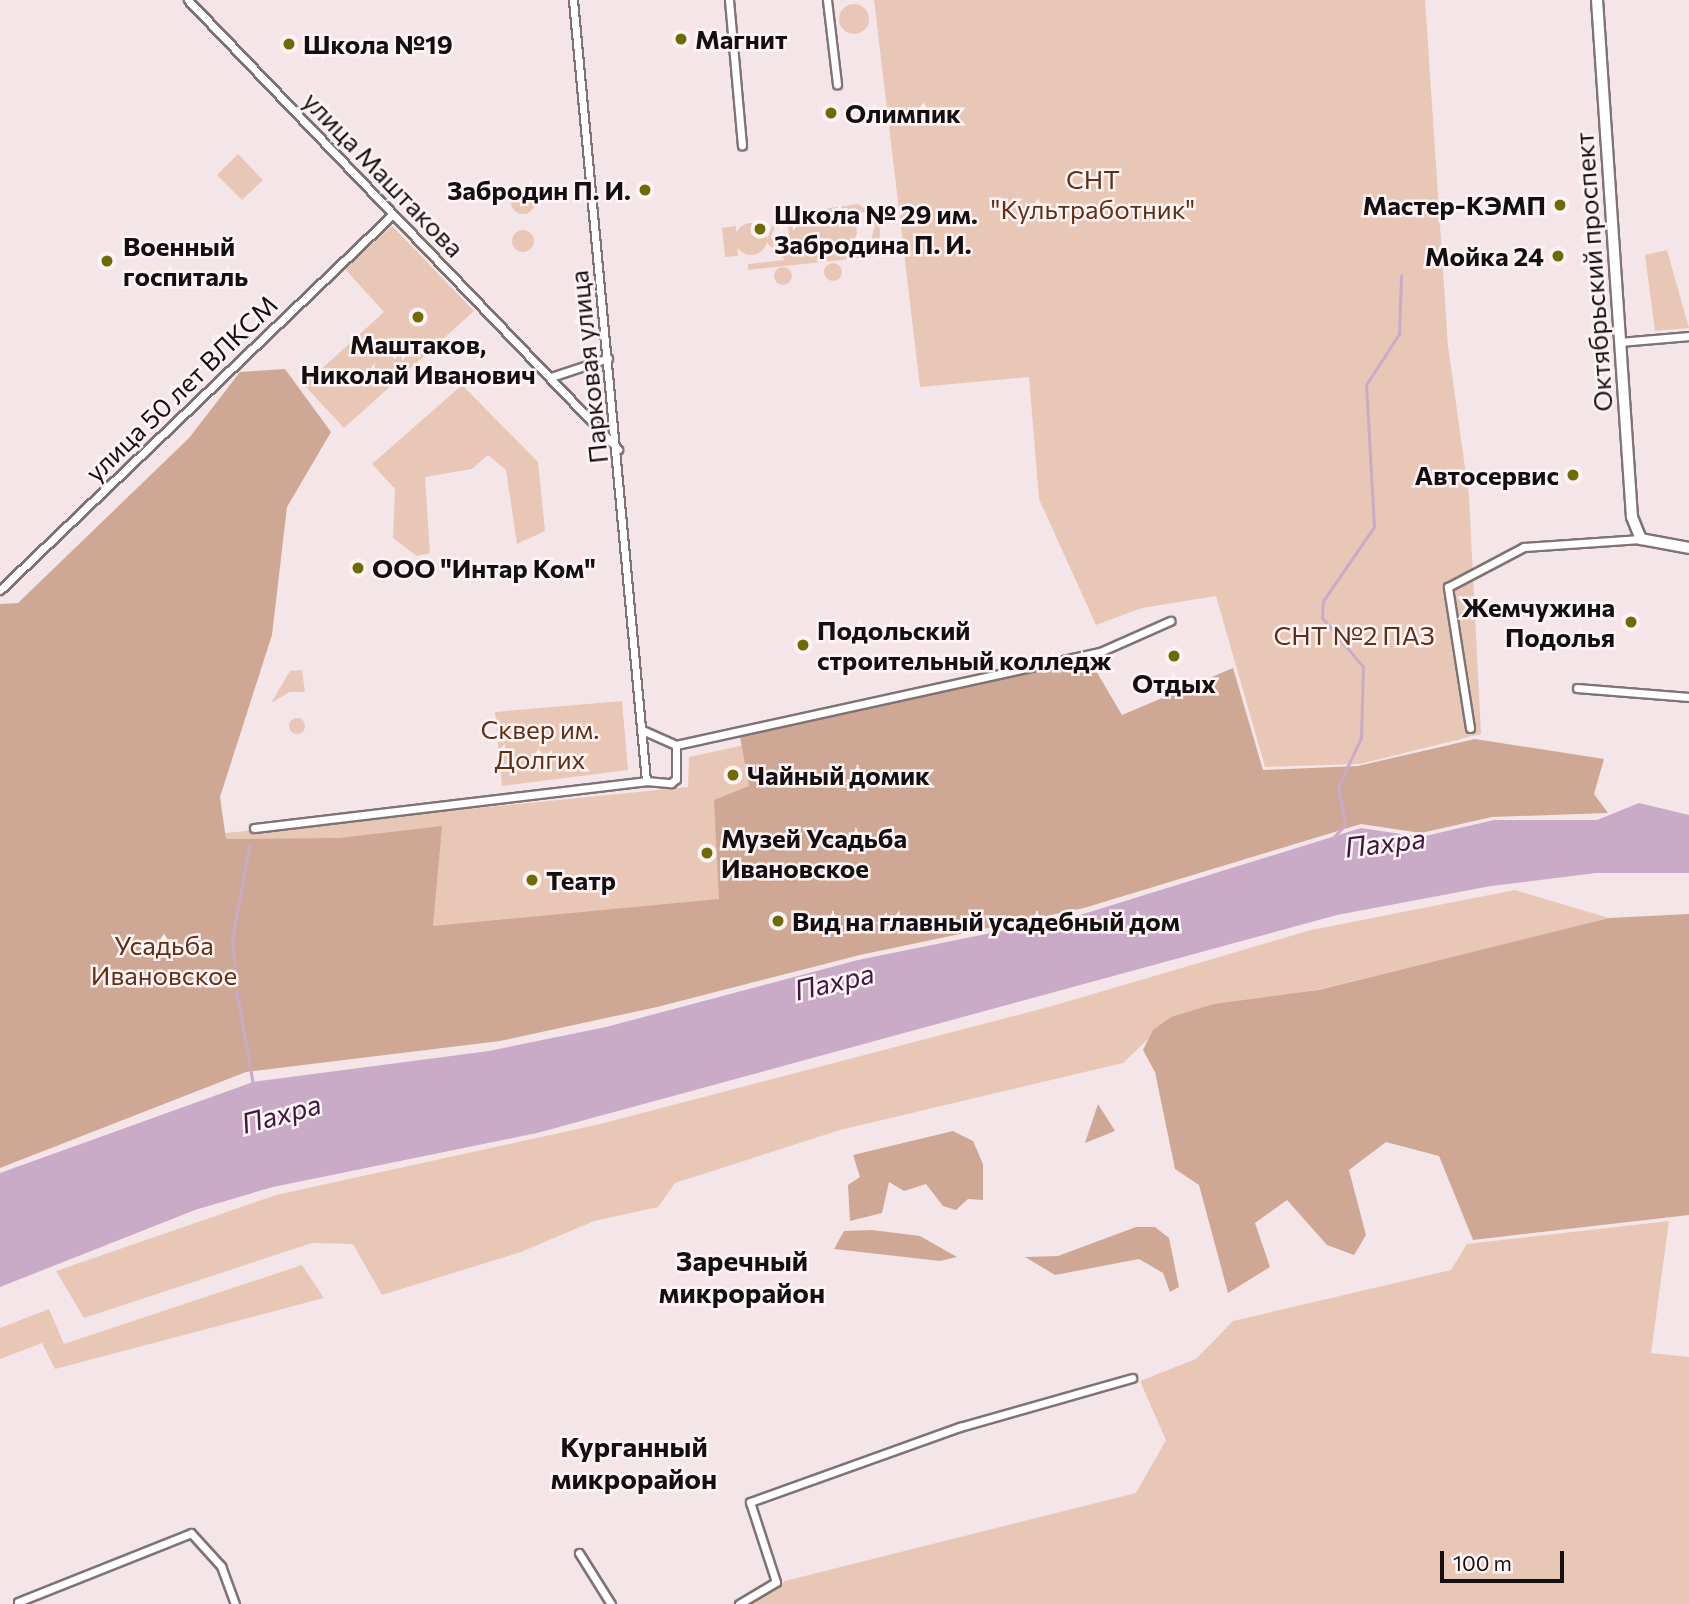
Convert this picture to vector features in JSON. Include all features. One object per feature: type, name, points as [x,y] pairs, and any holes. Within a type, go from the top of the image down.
[{"type":"main road","name":"Октябрьский проспект","points":[[1597,0],[1632,517],[1641,539]]},
{"type":"main road","points":[[1641,539],[1689,548]]},
{"type":"street","name":"улица Маштакова","points":[[188,0],[391,216],[551,377],[618,449]]},
{"type":"street","name":"Парковая улица","points":[[573,0],[618,449],[646,781]]},
{"type":"street","points":[[729,0],[742,145]]},
{"type":"street","points":[[827,0],[837,84]]},
{"type":"street","name":"улица 50 лет ВЛКСМ","points":[[0,590],[391,216]]},
{"type":"street","points":[[1620,342],[1689,337]]},
{"type":"street","points":[[551,377],[608,358]]},
{"type":"street","points":[[1470,728],[1448,587],[1524,547],[1641,539]]},
{"type":"street","points":[[642,730],[676,745],[1100,652],[1170,621]]},
{"type":"street","points":[[1577,688],[1689,697]]},
{"type":"street","points":[[254,828],[676,779],[676,745]]},
{"type":"street","points":[[739,1604],[776,1582],[750,1502],[960,1427],[1132,1378]]},
{"type":"street","points":[[18,1602],[191,1533],[221,1566],[235,1604]]},
{"type":"street","points":[[579,1553],[611,1604]]},
{"type":"green space","points":[[874,0],[1425,0],[1448,346],[1469,496],[1481,734],[1360,764],[1265,767],[1216,596],[1142,608],[1096,625],[1039,499],[1029,377],[920,387]]},
{"type":"green space","points":[[854,4],[865,8],[869,19],[865,30],[854,34],[843,30],[839,19],[843,8]]},
{"type":"green space","points":[[238,154],[263,180],[242,200],[217,175]]},
{"type":"green space","points":[[523,190],[532,193],[535,202],[532,211],[523,214],[514,211],[511,202],[514,193]]},
{"type":"green space","points":[[858,204],[879,218],[880,237],[866,251],[878,256],[748,270],[748,264],[785,260],[766,242],[776,216]],"holes":[[[854,211],[866,213],[875,225],[871,240],[859,247]],[[787,217],[791,254],[777,250],[771,237],[776,223]]]},
{"type":"green space","points":[[751,223],[762,228],[767,239],[762,250],[751,255],[740,250],[735,239],[740,228]]},
{"type":"green space","points":[[392,226],[474,311],[344,428],[304,385],[384,312],[345,269]]},
{"type":"green space","points":[[736,226],[738,256],[725,257],[722,228]]},
{"type":"green space","points":[[523,230],[531,233],[534,241],[531,249],[523,252],[515,249],[512,241],[515,233]]},
{"type":"green space","points":[[1667,250],[1689,328],[1655,331],[1645,255]]},
{"type":"green space","points":[[833,263],[839,266],[842,272],[839,278],[833,281],[827,278],[824,272],[827,266]]},
{"type":"green space","points":[[783,267],[789,270],[792,276],[789,282],[783,285],[777,282],[774,276],[777,270]]},
{"type":"green space","name":"Усадьба Ивановское","points":[[285,369],[331,432],[287,507],[272,635],[220,797],[226,839],[339,838],[442,826],[433,926],[719,899],[714,800],[749,786],[740,737],[1089,659],[1122,715],[1233,668],[1263,770],[1358,766],[1475,739],[1604,759],[1594,794],[1608,813],[1492,817],[1421,833],[1361,824],[1084,908],[860,955],[657,1007],[500,1041],[246,1072],[0,1168],[0,604],[18,603],[189,438],[240,372]]},
{"type":"green space","points":[[462,385],[538,462],[545,531],[517,544],[506,470],[488,455],[472,469],[425,477],[430,553],[417,556],[393,538],[395,489],[372,464]]},
{"type":"green space","points":[[302,670],[305,692],[290,692],[271,703],[290,671]]},
{"type":"green space","points":[[1085,671],[695,983],[54,850],[688,787],[689,757]]},
{"type":"green space","name":"Сквер им. Долгих","points":[[622,701],[628,770],[502,786],[495,712]]},
{"type":"green space","points":[[294,718],[300,718],[305,726],[303,732],[294,734],[289,729],[289,723]]},
{"type":"green space","points":[[1515,890],[1609,918],[1320,989],[1171,1017],[1123,1063],[840,1130],[675,1183],[658,1207],[594,1221],[521,1252],[382,1295],[353,1244],[312,1243],[84,1318],[56,1271],[276,1195],[596,1125],[1052,1006],[1311,930]]},
{"type":"green space","points":[[1689,914],[1689,1215],[1473,1240],[1439,1156],[1386,1142],[1349,1170],[1366,1235],[1354,1255],[1327,1245],[1287,1200],[1255,1223],[1270,1267],[1228,1293],[1199,1185],[1175,1169],[1155,1072],[1143,1050],[1153,1030],[1171,1017],[1214,1004],[1318,990],[1609,918]]},
{"type":"green space","points":[[1098,1104],[1115,1131],[1085,1143]]},
{"type":"green space","points":[[953,1131],[973,1141],[983,1164],[983,1200],[968,1199],[956,1210],[943,1206],[926,1184],[904,1191],[889,1182],[882,1213],[850,1221],[848,1185],[860,1177],[853,1155]]},
{"type":"green space","points":[[1669,1221],[1651,1353],[1689,1357],[1689,1604],[748,1604],[785,1581],[1136,1493],[1166,1440],[1140,1381],[1196,1359],[1233,1321],[1451,1270],[1467,1244]]},
{"type":"green space","points":[[1136,1227],[1155,1227],[1169,1238],[1179,1287],[1170,1292],[1163,1273],[1139,1259],[1055,1275],[1025,1257],[1058,1256]]},
{"type":"green space","points":[[872,1230],[920,1236],[957,1257],[940,1261],[834,1249],[844,1231]]},
{"type":"green space","points":[[302,1265],[324,1298],[55,1369],[42,1343],[0,1359],[0,1328],[49,1309],[64,1344]]},
{"type":"water","name":"Пахра","points":[[1639,803],[1689,815],[1689,873],[1596,873],[1491,886],[1337,915],[537,1133],[273,1187],[195,1210],[0,1287],[0,1173],[253,1082],[489,1051],[606,1027],[858,960],[1080,915],[1361,828],[1421,837],[1494,820],[1597,820]]},
{"type":"waterway","name":"Пахра","points":[[1330,841],[1345,825],[1338,787],[1361,738],[1363,667],[1322,618],[1323,601],[1374,527],[1366,385],[1399,334],[1401,276]]},
{"type":"waterway","points":[[236,983],[232,939],[249,847]]},
{"type":"waterway","points":[[237,992],[253,1082]]},
{"type":"place","name":"Магнит","points":[[681,39]]},
{"type":"place","name":"Школа №19","points":[[289,44]]},
{"type":"place","name":"Олимпик","points":[[831,113]]},
{"type":"place","name":"Забродин П. И.","points":[[645,190]]},
{"type":"place","name":"Мастер-КЭМП","points":[[1560,205]]},
{"type":"place","name":"Школа № 29 им. Забродина П. И.","points":[[760,229]]},
{"type":"place","name":"Мойка 24","points":[[1558,256]]},
{"type":"place","name":"Военный госпиталь","points":[[107,261]]},
{"type":"place","name":"Маштаков, Николай Иванович","points":[[418,317]]},
{"type":"place","name":"Автосервис","points":[[1573,475]]},
{"type":"place","name":"ООО \"Интар Ком\"","points":[[358,568]]},
{"type":"place","name":"Жемчужина Подолья","points":[[1631,622]]},
{"type":"place","name":"Подольский строительный колледж","points":[[803,645]]},
{"type":"place","name":"Отдых","points":[[1174,656]]},
{"type":"place","name":"Чайный домик","points":[[733,775]]},
{"type":"place","name":"Музей Усадьба Ивановское","points":[[707,853]]},
{"type":"place","name":"Театр","points":[[532,880]]},
{"type":"place","name":"Вид на главный усадебный дом","points":[[778,921]]},
{"type":"district","name":"Заречный микрорайон","points":[[742,1276]]},
{"type":"district","name":"Курганный микрорайон","points":[[634,1462]]},
{"type":"park label","name":"СНТ \"Культработник\"","points":[[1093,194]]},
{"type":"park label","name":"СНТ №2 ПАЗ","points":[[1354,635]]}]
